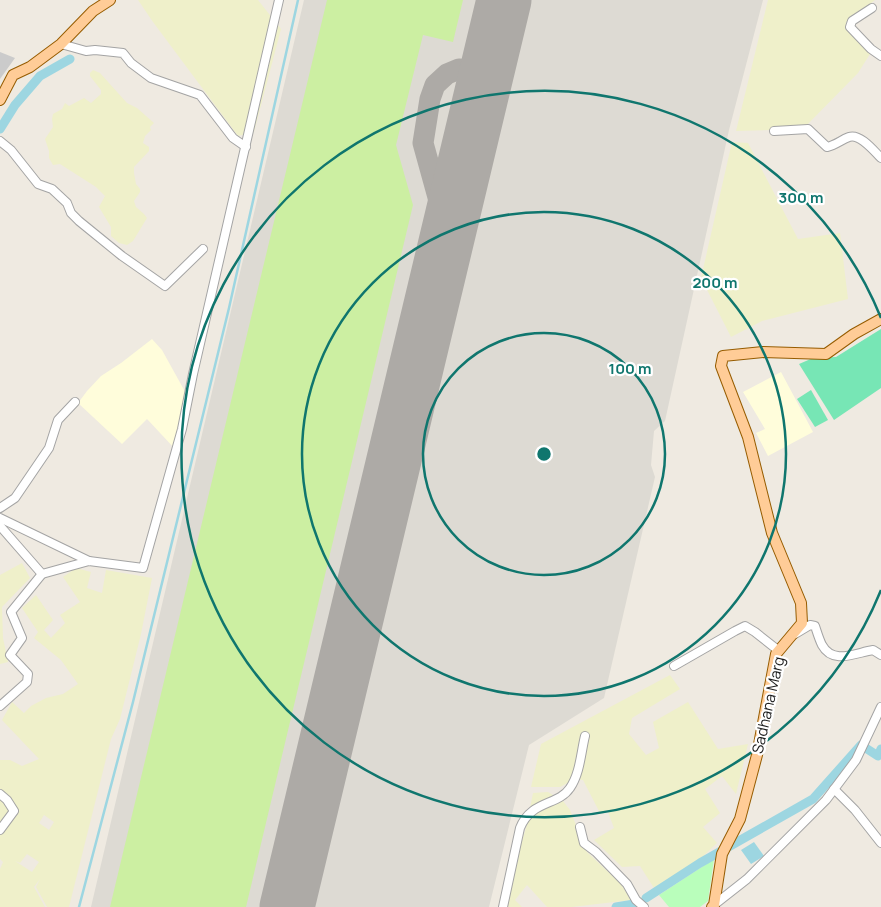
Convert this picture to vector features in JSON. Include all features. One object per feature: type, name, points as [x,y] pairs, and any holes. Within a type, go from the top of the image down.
[{"type":"main road","points":[[0,100],[13,75],[30,67],[61,44],[93,11],[110,0]]},
{"type":"main road","name":"Sadhana Marg","points":[[713,906],[722,854],[740,819],[757,755],[776,654],[802,623],[801,603],[772,533],[748,437],[721,366],[723,356],[763,352],[826,354],[881,318]]},
{"type":"street","points":[[0,518],[89,561],[143,568],[182,429],[279,0]]},
{"type":"street","points":[[872,8],[852,21],[850,27],[870,49],[881,56]]},
{"type":"street","points":[[61,44],[86,51],[123,53],[131,63],[151,78],[200,95],[233,138],[246,147]]},
{"type":"street","points":[[774,131],[808,129],[827,147],[850,136],[856,137],[881,158]]},
{"type":"street","points":[[0,141],[11,150],[38,184],[52,189],[67,202],[71,213],[79,221],[122,256],[165,286],[203,249]]},
{"type":"street","points":[[0,508],[15,498],[49,448],[58,420],[76,402]]},
{"type":"street","points":[[0,526],[42,574]]},
{"type":"street","points":[[0,706],[27,682],[28,674],[10,655],[22,638],[11,612],[42,574],[89,561]]},
{"type":"street","points":[[793,635],[810,625],[814,626],[823,647],[833,656],[839,658],[873,650],[881,655]]},
{"type":"street","points":[[674,666],[745,626],[779,651]]},
{"type":"street","points":[[713,906],[747,879],[826,800],[856,760],[881,707]]},
{"type":"street","points":[[503,907],[520,828],[524,819],[531,811],[570,789],[575,778],[585,736]]},
{"type":"street","points":[[834,789],[855,810],[881,843]]},
{"type":"street","points":[[0,794],[7,800],[14,811],[0,830]]},
{"type":"street","points":[[580,827],[584,843],[596,852],[627,884],[636,900],[644,907]]},
{"type":"shaded area","points":[[304,0],[763,0],[729,130],[665,421],[654,431],[651,465],[655,477],[604,698],[529,745],[489,907],[91,907]]},
{"type":"shaded area","points":[[0,52],[15,58],[0,79]]},
{"type":"shaded area","points":[[152,339],[162,350],[188,397],[175,449],[147,419],[122,444],[78,403],[101,376]]},
{"type":"shaded area","points":[[781,372],[813,432],[768,456],[756,433],[765,429],[743,392]]},
{"type":"green space","points":[[138,0],[258,0],[281,29],[254,132],[238,136]]},
{"type":"green space","points":[[327,0],[463,0],[453,42],[423,35],[396,145],[413,205],[246,907],[110,907]]},
{"type":"green space","points":[[768,0],[875,0],[846,22],[846,29],[870,54],[858,73],[803,129],[736,131]]},
{"type":"green space","points":[[93,70],[100,73],[127,103],[137,108],[154,123],[150,127],[151,130],[145,136],[143,143],[149,147],[149,151],[134,167],[136,184],[140,192],[134,201],[136,207],[147,218],[133,241],[127,245],[119,243],[111,236],[111,227],[99,207],[105,196],[96,187],[60,164],[53,165],[49,158],[45,139],[53,127],[53,114],[62,109],[65,103],[69,106],[84,98],[91,103],[101,94],[101,90],[90,76]]},
{"type":"green space","points":[[732,142],[748,143],[798,239],[840,233],[848,299],[762,321],[731,337],[701,278]]},
{"type":"green space","points":[[881,329],[881,388],[834,420],[799,364],[813,358],[836,357]]},
{"type":"green space","points":[[811,390],[828,420],[815,427],[797,399]]},
{"type":"green space","points":[[22,563],[30,578],[2,607],[3,638],[8,662],[0,664],[0,575]]},
{"type":"green space","points":[[76,568],[91,572],[87,588],[102,593],[106,570],[152,578],[141,634],[120,719],[111,739],[69,907],[47,907],[36,887],[40,879],[34,887],[45,907],[0,907],[0,869],[3,862],[0,859],[0,760],[10,760],[22,766],[39,759],[2,720],[12,702],[24,713],[31,706],[46,698],[63,694],[78,684],[61,660],[34,638],[38,632],[22,608],[36,595],[53,620],[44,630],[51,638],[65,623],[60,615],[80,602],[63,577]],"holes":[[[44,815],[54,822],[49,830],[39,823]],[[27,854],[39,862],[32,872],[15,861],[20,863]]]},
{"type":"green space","points":[[670,675],[680,689],[632,718],[629,734],[646,755],[659,748],[653,722],[688,702],[718,749],[748,744],[736,794],[722,776],[705,789],[720,813],[703,827],[717,843],[697,862],[654,888],[640,866],[622,867],[594,840],[614,828],[608,812],[600,813],[583,780],[575,779],[560,787],[531,787],[541,744]]},
{"type":"green space","points":[[548,792],[563,801],[570,810],[580,841],[587,852],[621,884],[631,900],[572,907],[547,907],[527,885],[515,900],[522,907],[502,907],[526,828],[533,793]]},
{"type":"green space","points":[[714,859],[708,901],[700,907],[669,907],[659,895]]},
{"type":"water","points":[[754,842],[764,856],[751,864],[741,850]]},
{"type":"waterway","points":[[79,907],[133,702],[229,308],[298,0]]},
{"type":"waterway","points":[[0,129],[15,105],[40,76],[70,59]]},
{"type":"waterway","points":[[646,898],[700,863],[813,799],[861,745],[878,756],[881,749]]},
{"type":"waterway","points":[[616,907],[634,904]]},
{"type":"taxiway","points":[[443,254],[446,234],[444,219],[423,143],[430,99],[435,85],[447,74],[459,69],[473,70],[481,74],[493,89],[496,101],[492,115],[477,133],[468,151]]},
{"type":"runway","points":[[287,907],[504,0]]}]
